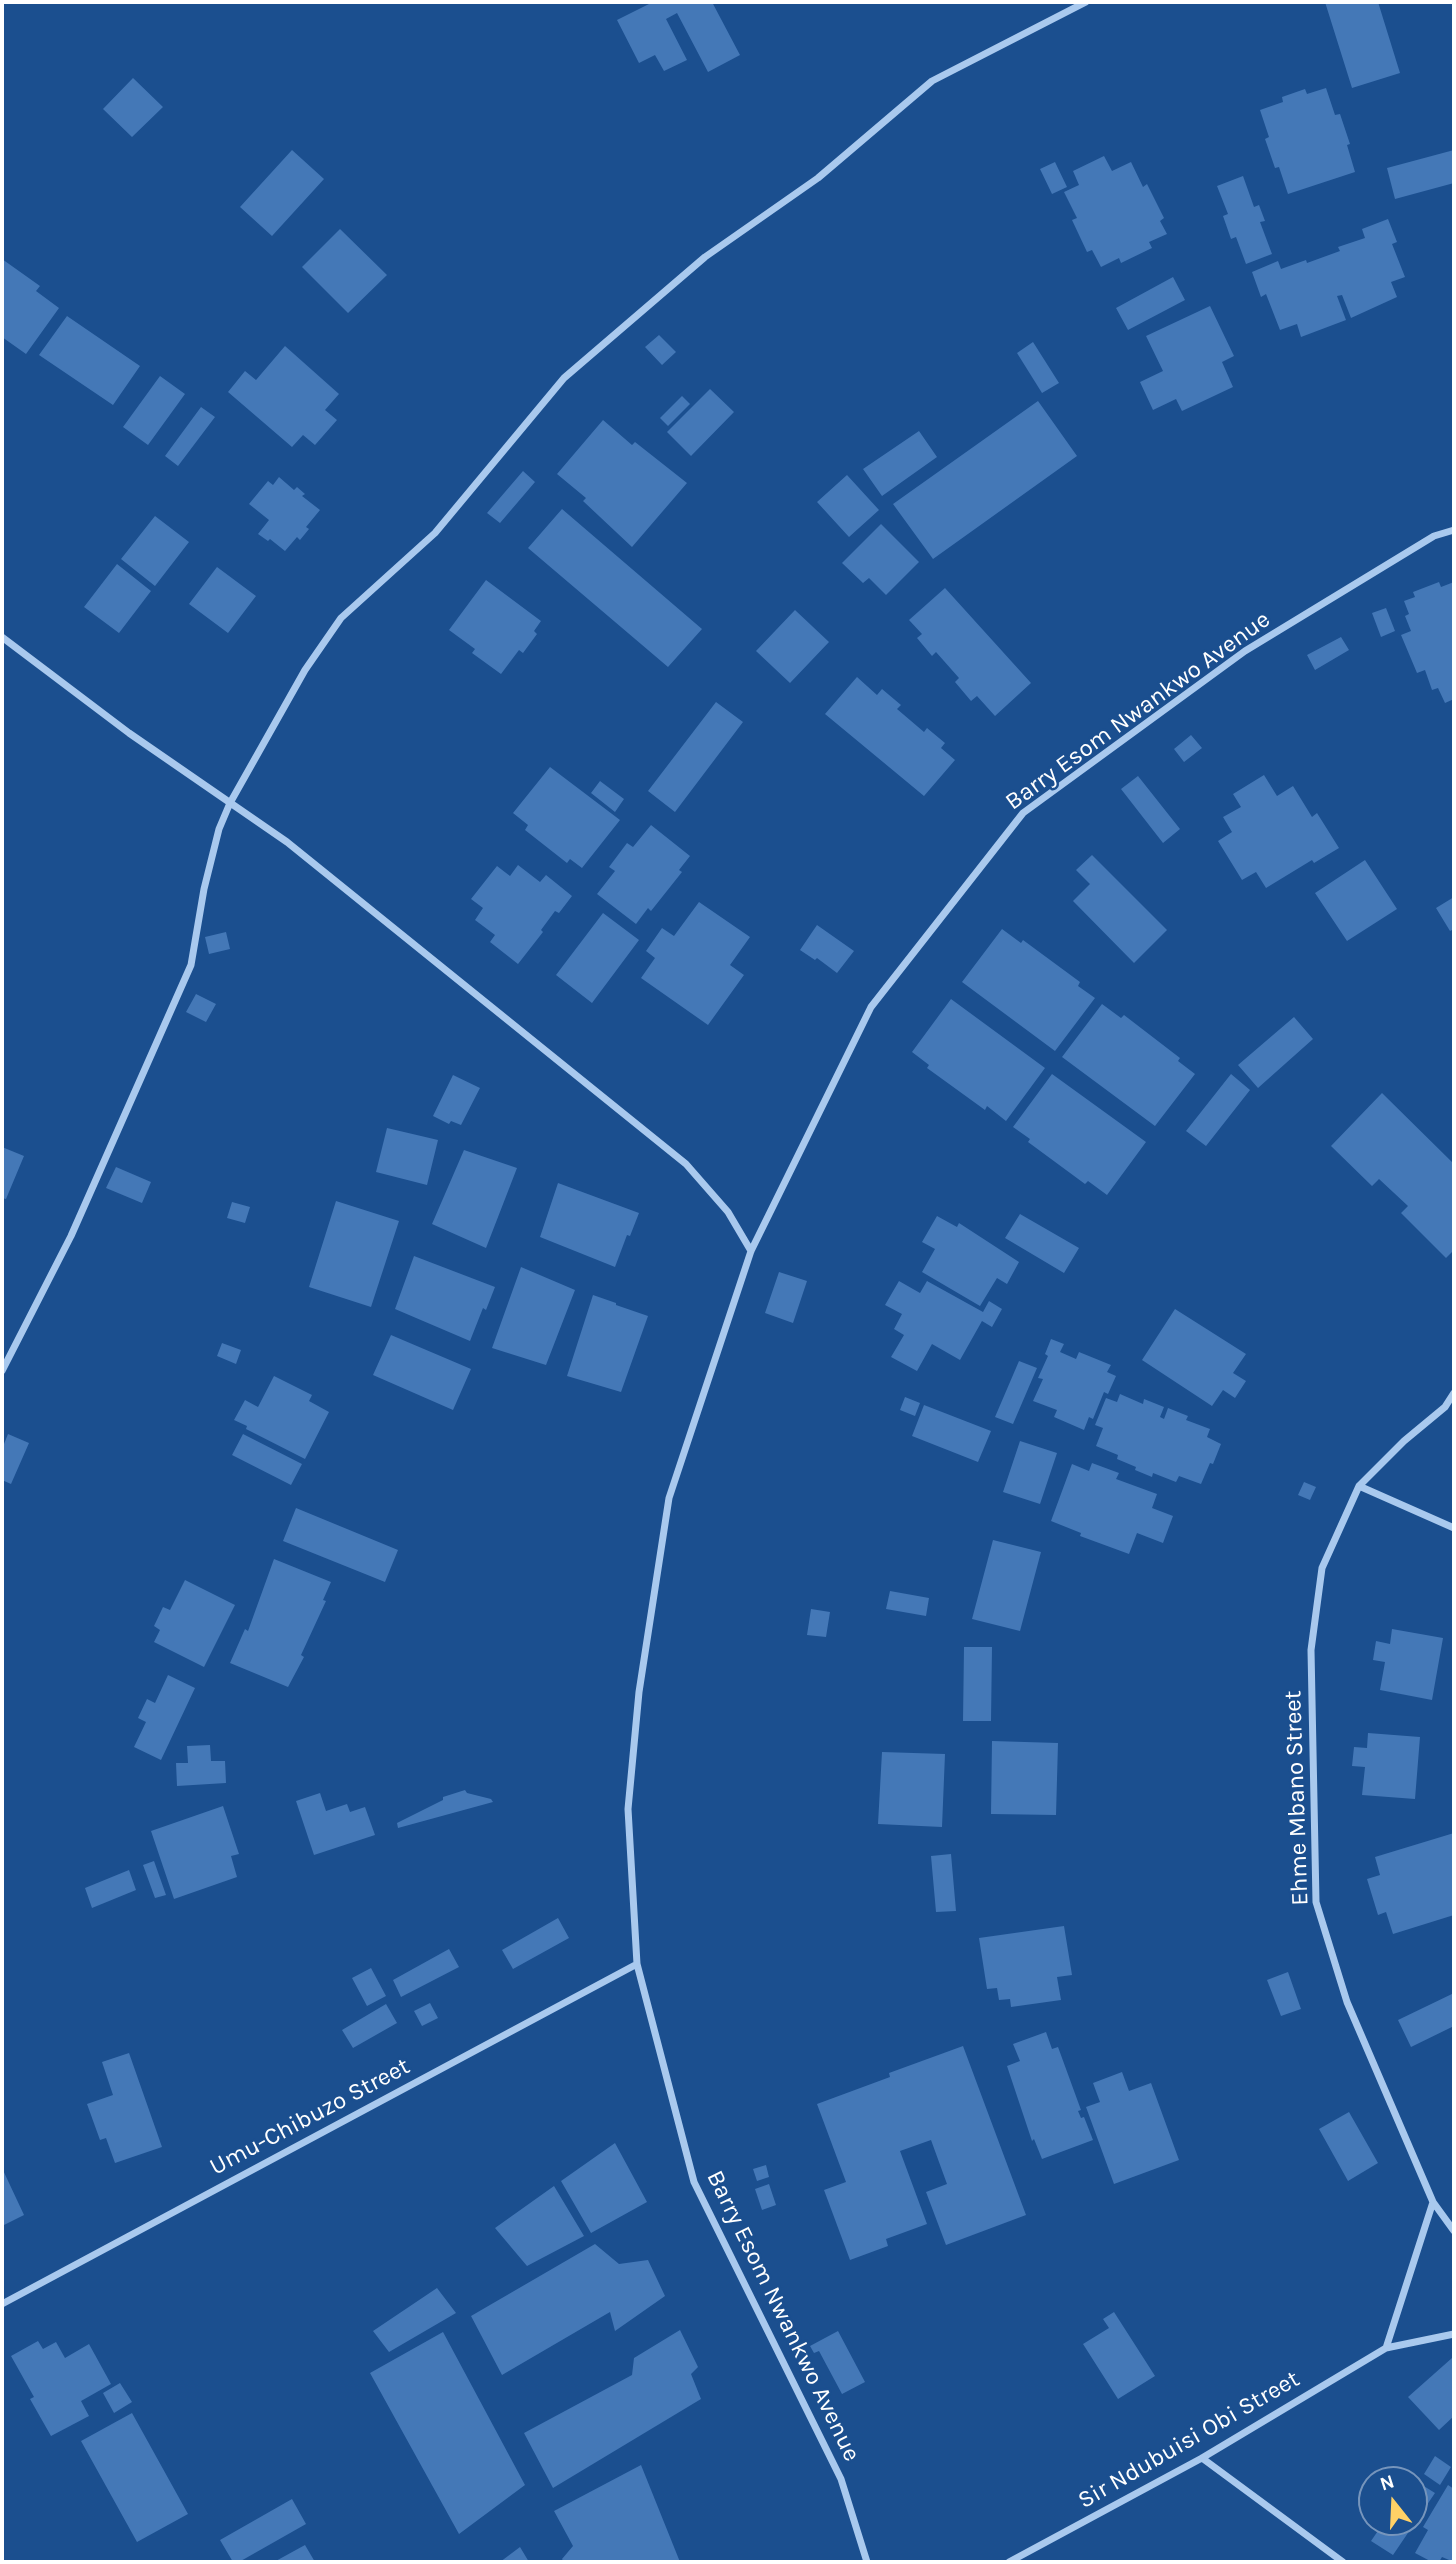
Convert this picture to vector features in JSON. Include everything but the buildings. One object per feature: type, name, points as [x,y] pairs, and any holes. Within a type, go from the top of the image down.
[{"type":"street","points":[[2,1371],[71,1236],[191,965],[204,889],[219,828],[230,803],[305,670],[341,618],[435,533],[564,378],[705,257],[818,178],[932,81],[1086,2]]},
{"type":"street","name":"Barry Esom Nwankwo Avenue","points":[[867,2562],[841,2479],[694,2182],[637,1964],[628,1809],[639,1692],[673,1485],[751,1251],[871,1007],[1023,813],[1245,651],[1434,536],[1454,530]]},
{"type":"street","points":[[2,637],[129,733],[286,842],[686,1164],[728,1212],[751,1251]]},
{"type":"street","name":"Ehme Mbano Street","points":[[1454,1393],[1445,1407],[1404,1441],[1359,1486],[1322,1568],[1311,1650],[1316,1902],[1347,2002],[1433,2202],[1454,2231]]},
{"type":"street","points":[[1359,1486],[1454,1528]]},
{"type":"street","name":"Umu-Chibuzo Street","points":[[2,2304],[637,1964]]},
{"type":"street","points":[[1386,2348],[1433,2202]]},
{"type":"street","name":"Sir Ndubuisi Obi Street","points":[[1010,2562],[1202,2458],[1386,2348],[1454,2334]]},
{"type":"street","points":[[1202,2458],[1343,2562]]}]
